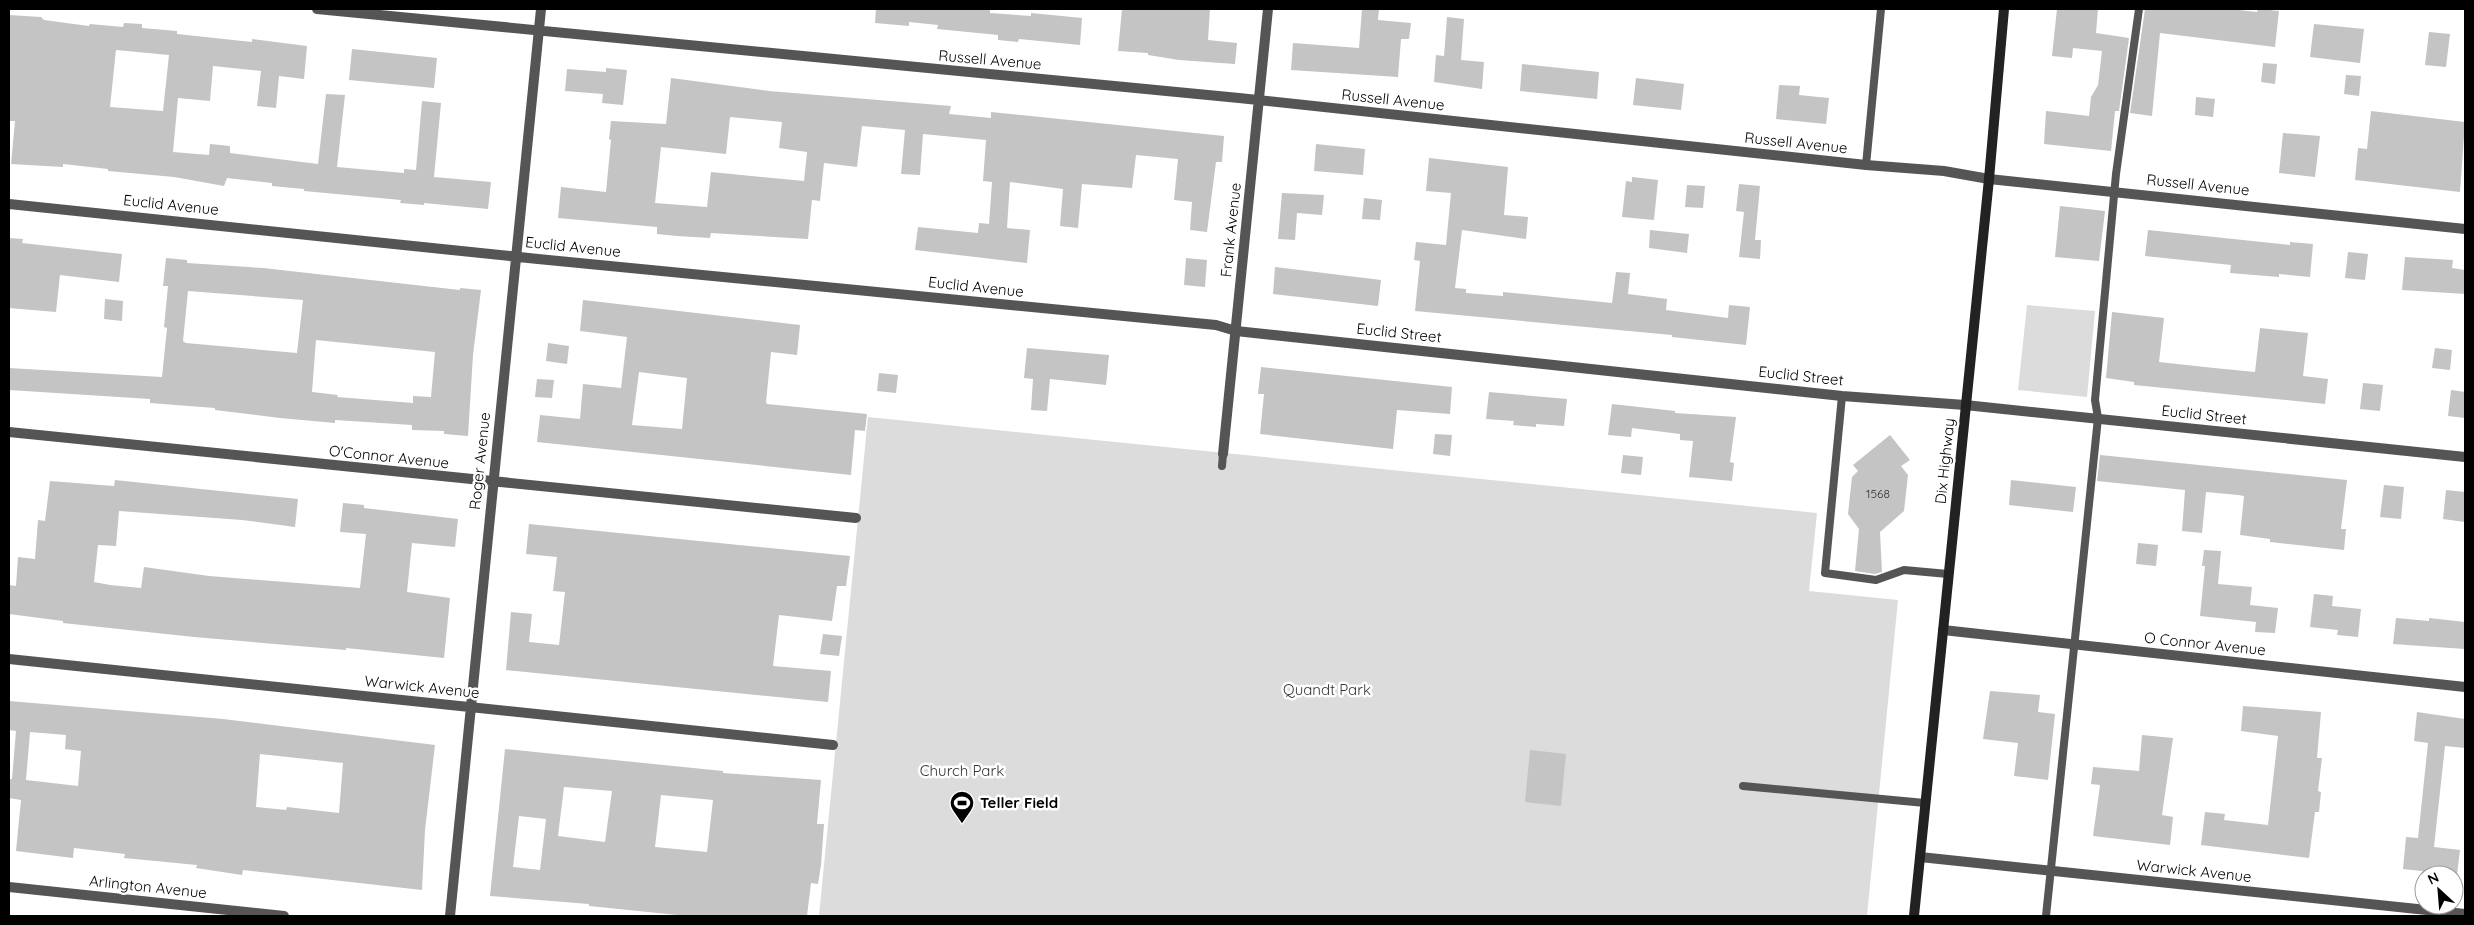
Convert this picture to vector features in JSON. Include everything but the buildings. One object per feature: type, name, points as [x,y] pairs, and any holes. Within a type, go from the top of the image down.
[{"type":"main road","name":"Dix Highway","points":[[1914,916],[1989,179],[2004,9]]},
{"type":"street","name":"Russell Avenue","points":[[317,9],[1259,101],[1866,166],[1944,171],[1989,179],[2465,229]]},
{"type":"street","name":"Roger Avenue","points":[[450,916],[541,9]]},
{"type":"street","name":"Frank Avenue","points":[[1223,454],[1268,9]]},
{"type":"street","name":"Euclid Avenue","points":[[9,204],[516,257],[1135,317]]},
{"type":"street","name":"Euclid Street","points":[[1135,317],[1216,325],[1236,331],[1842,396],[1965,405],[2098,418],[2465,457]]},
{"type":"street","name":"O'Connor Avenue","points":[[9,432],[856,518]]},
{"type":"street","name":"O Connor Avenue","points":[[1942,630],[2465,686]]},
{"type":"street","name":"Warwick Avenue","points":[[9,659],[833,745]]},
{"type":"street","name":"Warwick Avenue","points":[[1920,857],[2465,914]]},
{"type":"street","name":"Arlington Avenue","points":[[9,887],[284,916]]},
{"type":"lane","points":[[1866,166],[1881,9]]},
{"type":"lane","points":[[2046,916],[2098,418],[2095,400],[2115,192],[2139,9]]},
{"type":"lane","points":[[1842,396],[1825,573],[1876,580],[1904,570],[1948,574]]},
{"type":"lane","points":[[1222,466],[1223,454]]},
{"type":"lane","points":[[1743,786],[1925,803]]},
{"type":"green space","points":[[2027,305],[2095,311],[2087,397],[2018,390]]},
{"type":"green space","name":"Quandt Park","points":[[868,417],[1817,513],[1809,591],[1898,600],[1867,916],[819,916]]},
{"type":"place","name":"Teller Field","points":[[962,824]]},
{"type":"park label","name":"Church Park","points":[[962,771]]}]
